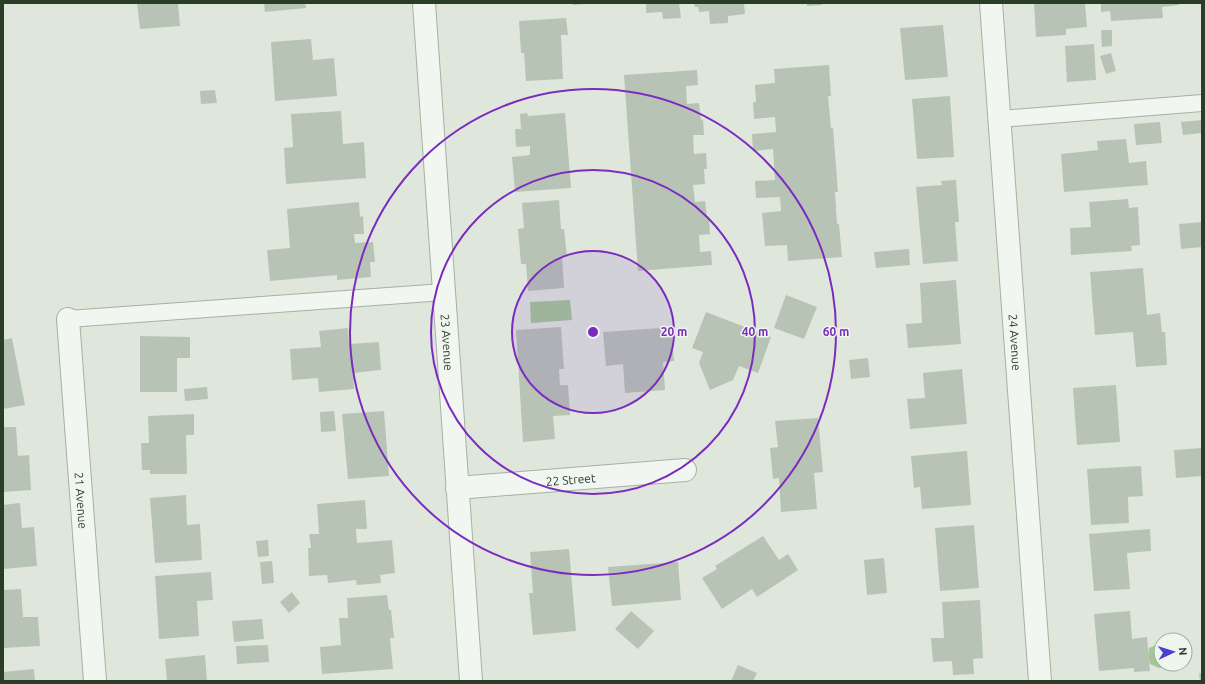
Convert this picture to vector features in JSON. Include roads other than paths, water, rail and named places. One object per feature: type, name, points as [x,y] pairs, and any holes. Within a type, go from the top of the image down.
[{"type":"street","name":"23 Avenue","points":[[424,3],[471,681]]},
{"type":"street","name":"24 Avenue","points":[[991,3],[1040,681]]},
{"type":"street","name":"21 Avenue","points":[[68,319],[95,681]]},
{"type":"street","name":"22 Street","points":[[457,488],[686,470]]},
{"type":"lane","points":[[1000,119],[1202,103]]},
{"type":"lane","points":[[68,319],[444,292]]}]
